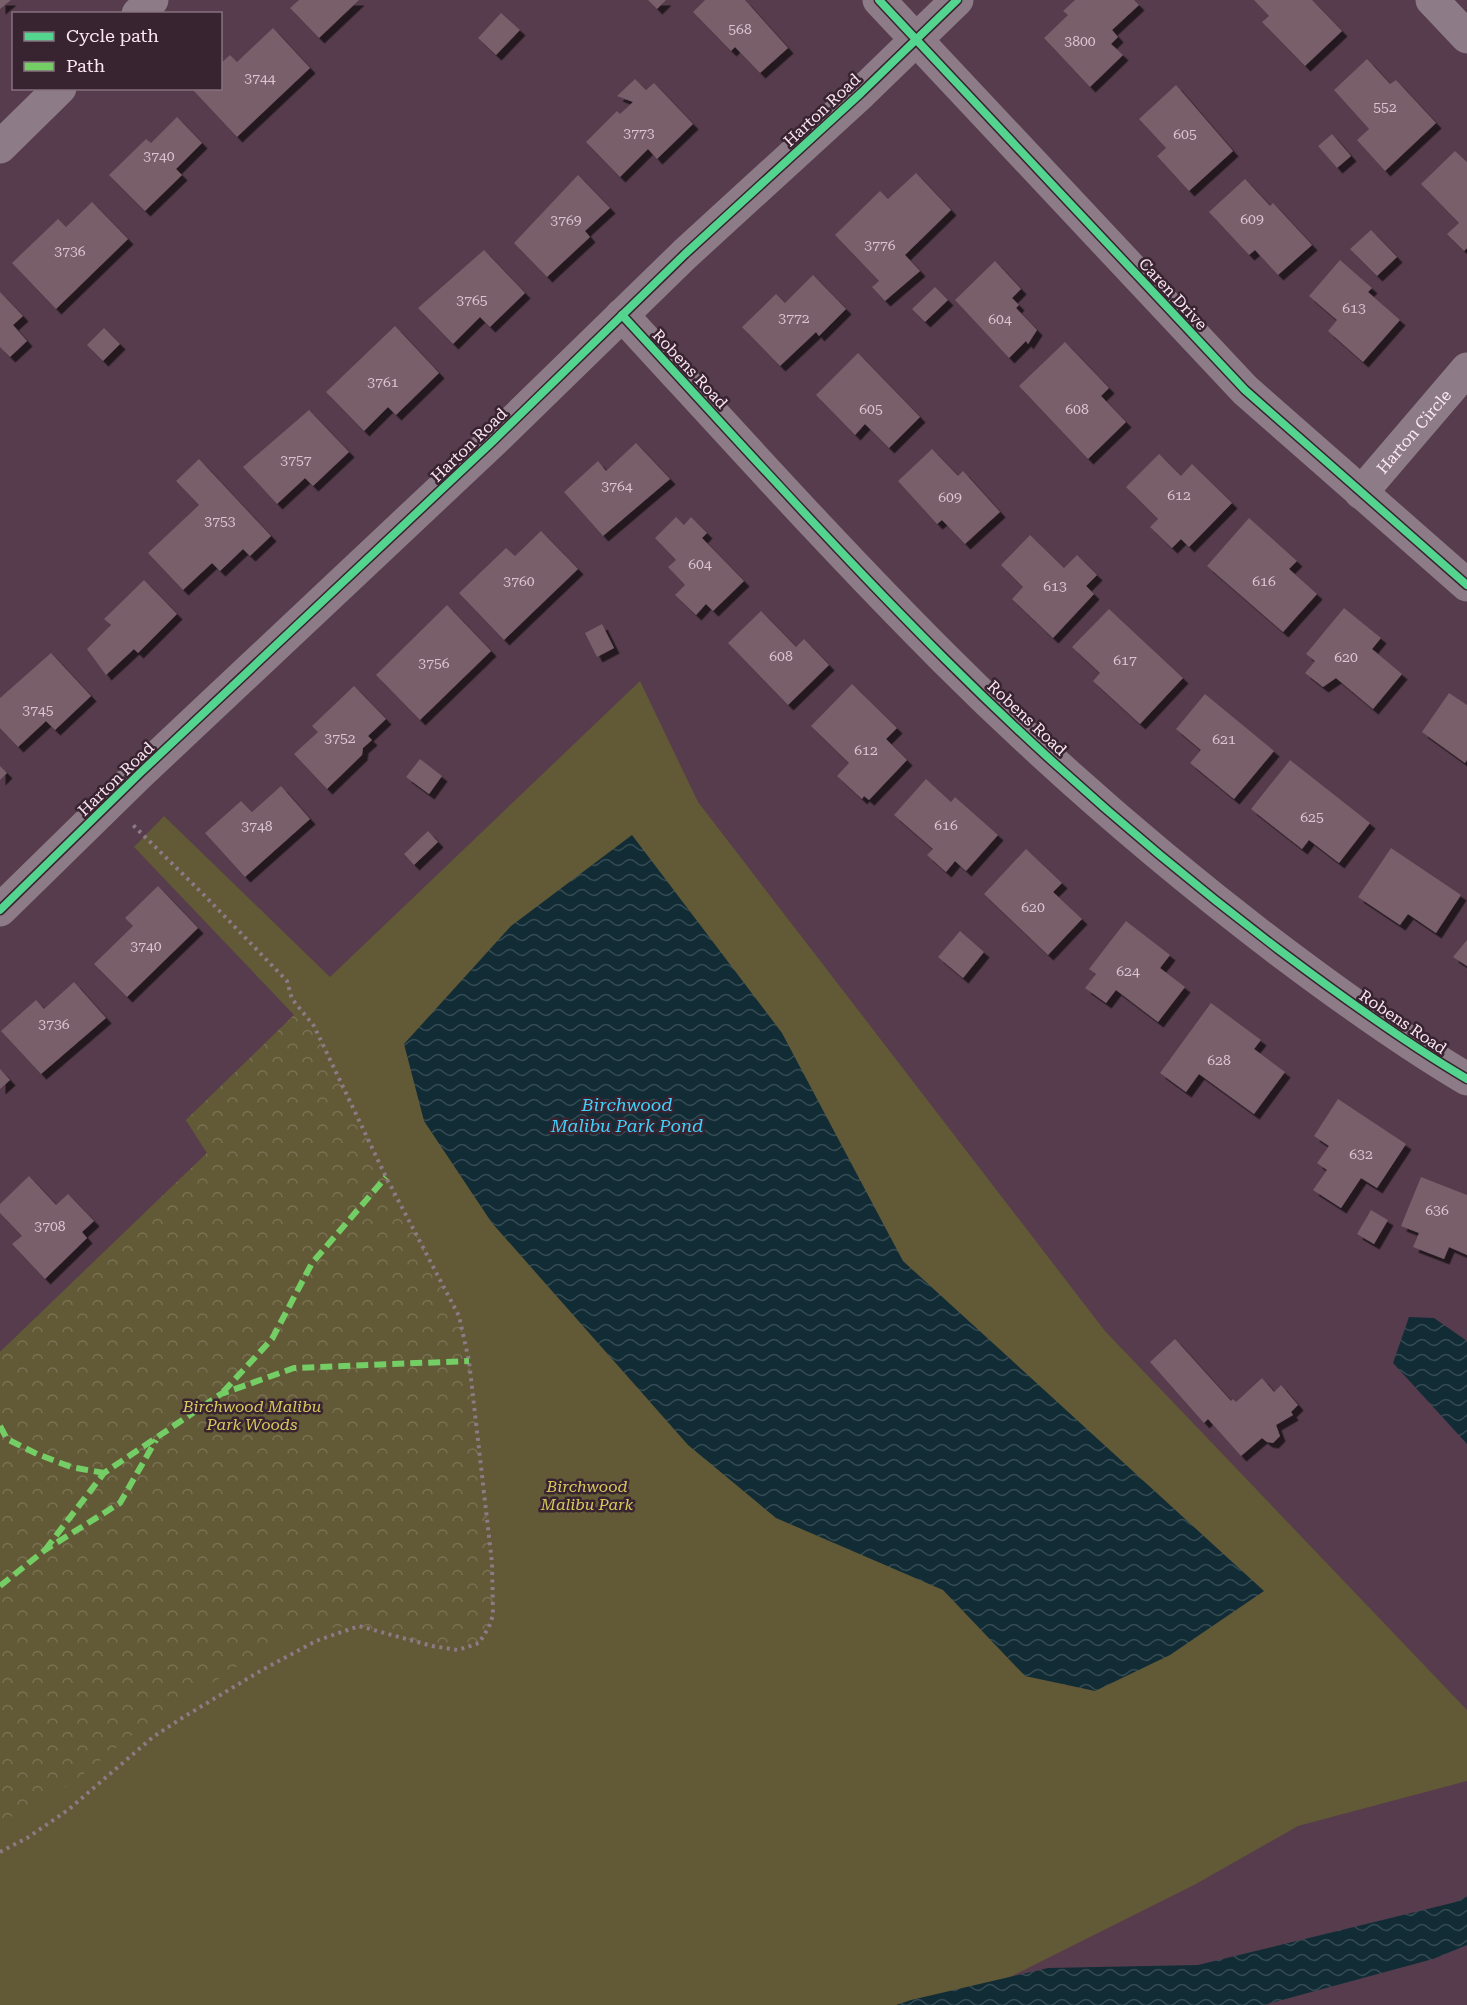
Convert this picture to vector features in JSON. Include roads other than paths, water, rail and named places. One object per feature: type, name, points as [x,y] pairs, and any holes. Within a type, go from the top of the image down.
[{"type":"street","points":[[140,12],[152,0]]},
{"type":"street","name":"Caren Drive","points":[[879,0],[1245,390],[1467,585]]},
{"type":"street","name":"Harton Road","points":[[0,910],[493,441],[685,254],[861,93],[957,0]]},
{"type":"street","points":[[1432,0],[1467,37]]},
{"type":"street","points":[[0,147],[58,90]]},
{"type":"street","name":"Robens Road","points":[[622,315],[945,660],[1077,783],[1204,892],[1341,996],[1467,1079]]},
{"type":"street","name":"Harton Circle","points":[[1361,493],[1467,369]]},
{"type":"water","name":"Birchwood Malibu Park Pond","points":[[632,835],[782,1033],[903,1261],[1264,1591],[1170,1655],[1095,1691],[1025,1676],[943,1590],[776,1518],[688,1445],[492,1223],[424,1121],[404,1044],[511,926]]},
{"type":"water","points":[[1409,1317],[1434,1318],[1467,1341],[1467,1444],[1393,1363]]},
{"type":"water","points":[[1467,1896],[1467,1945],[1433,1959],[1264,2005],[896,2005],[1048,1968],[1198,1965],[1456,1902]]},
{"type":"park label","name":"Birchwood Malibu Park Woods","points":[[252,1415]]},
{"type":"park label","name":"Birchwood Malibu Park","points":[[587,1495]]}]
